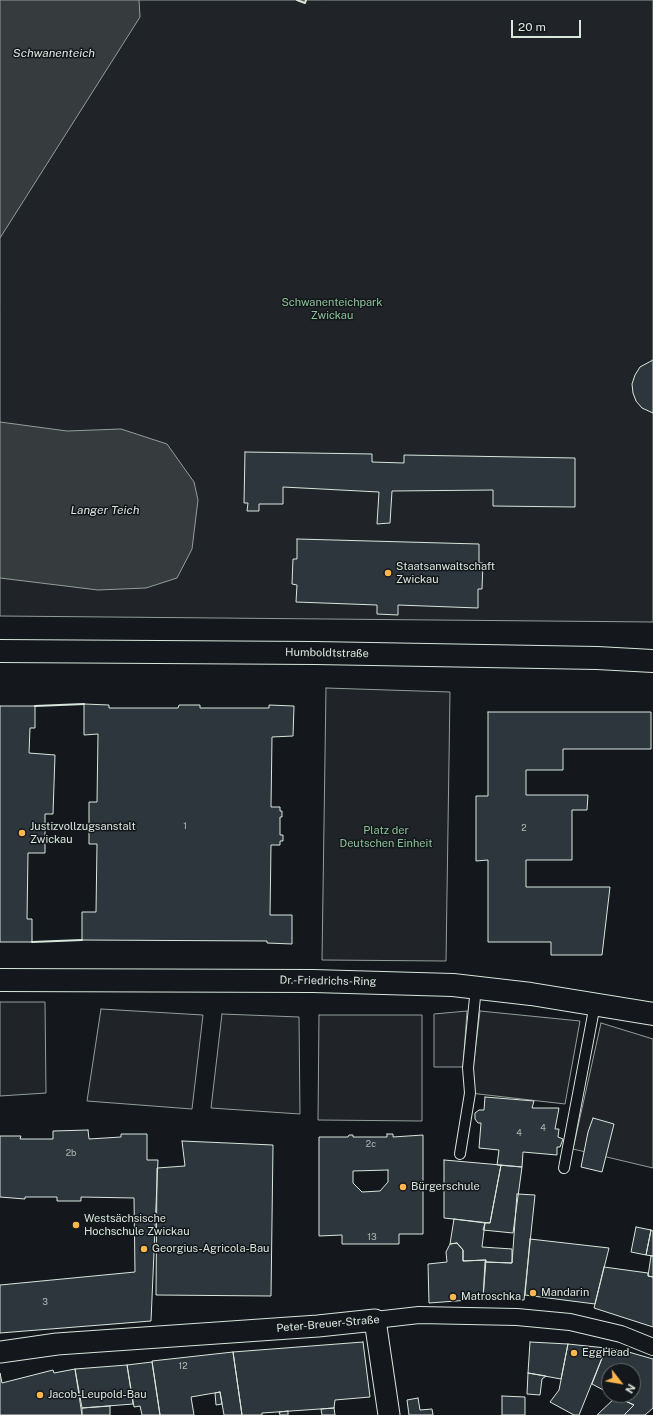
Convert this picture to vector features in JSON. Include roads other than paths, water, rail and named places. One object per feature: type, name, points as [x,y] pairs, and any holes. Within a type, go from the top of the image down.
[{"type":"main road","name":"Humboldtstraße","points":[[0,651],[315,653],[597,658],[653,661]]},
{"type":"main road","name":"Dr.-Friedrichs-Ring","points":[[0,980],[313,981],[416,983],[476,987],[596,1004],[653,1014]]},
{"type":"street","name":"Peter-Breuer-Straße","points":[[0,1352],[57,1344],[318,1326],[419,1315],[518,1317],[570,1322],[621,1334],[653,1347]]},
{"type":"street","points":[[375,1320],[389,1415]]},
{"type":"lane","points":[[460,1154],[470,1093],[468,1068],[476,987]]},
{"type":"lane","points":[[564,1168],[596,1004]]},
{"type":"water","name":"Schwanenteich","points":[[0,0],[139,0],[140,17],[0,238]]},
{"type":"water","name":"Langer Teich","points":[[0,422],[67,431],[121,429],[167,444],[194,482],[198,500],[192,549],[177,578],[146,588],[98,590],[0,578]]},
{"type":"place","name":"Staatsanwaltschaft Zwickau","points":[[388,573]]},
{"type":"place","name":"Justizvollzugsanstalt Zwickau","points":[[22,833]]},
{"type":"place","name":"Bürgerschule","points":[[403,1187]]},
{"type":"place","name":"Westsächsische Hochschule Zwickau","points":[[76,1225]]},
{"type":"place","name":"Georgius-Agricola-Bau","points":[[144,1249]]},
{"type":"place","name":"Mandarin","points":[[533,1293]]},
{"type":"place","name":"Matroschka","points":[[453,1297]]},
{"type":"place","name":"EggHead","points":[[574,1353]]},
{"type":"place","name":"Jacob-Leupold-Bau","points":[[40,1395]]},
{"type":"park label","name":"Schwanenteichpark Zwickau","points":[[332,309]]},
{"type":"park label","name":"Platz der Deutschen Einheit","points":[[386,837]]}]
